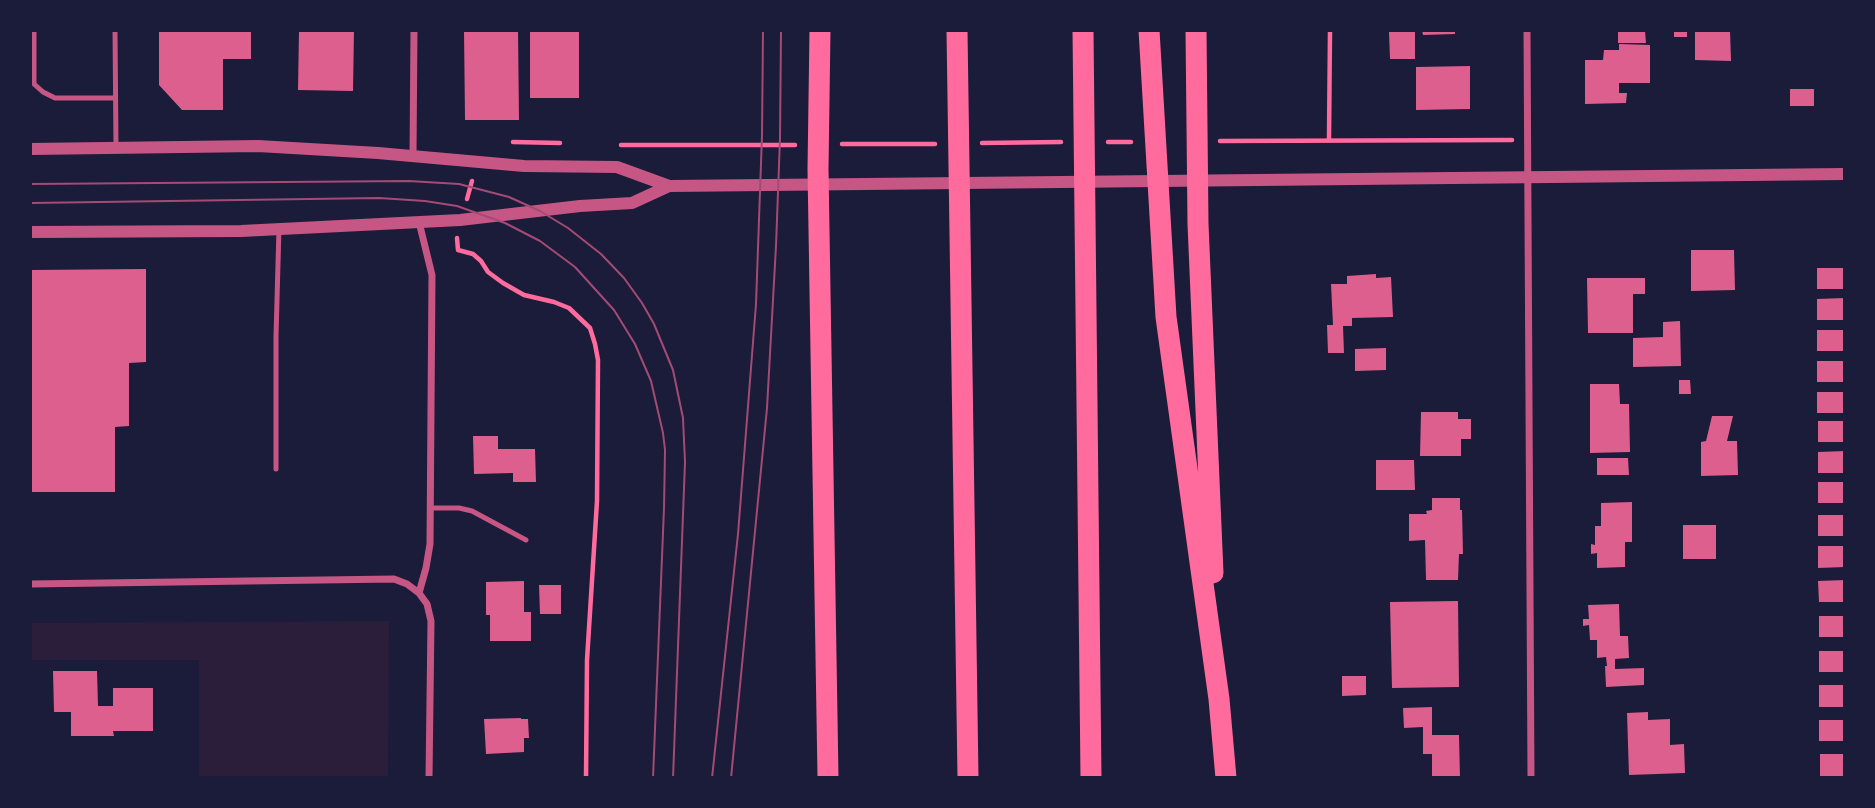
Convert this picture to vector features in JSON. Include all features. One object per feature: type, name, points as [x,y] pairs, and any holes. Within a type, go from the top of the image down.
[{"type":"highway","points":[[820,30],[818,169],[828,778]]},
{"type":"highway","points":[[957,30],[968,778]]},
{"type":"highway","points":[[1083,30],[1091,778]]},
{"type":"highway","points":[[1149,30],[1166,317],[1219,699]]},
{"type":"highway","points":[[1196,30],[1198,224],[1219,699],[1226,778]]},
{"type":"street","points":[[413,155],[414,30]]},
{"type":"street","points":[[1527,30],[1531,778]]},
{"type":"street","points":[[30,149],[258,146],[413,155],[524,166],[617,167],[669,186],[1845,174]]},
{"type":"street","points":[[30,232],[241,231],[492,217],[580,206],[632,203],[669,186]]},
{"type":"street","points":[[419,222],[432,275],[430,544],[419,593]]},
{"type":"street","points":[[30,584],[394,579],[407,584],[419,593],[427,604],[431,621],[429,778]]},
{"type":"lane","points":[[34,30],[34,84],[43,92],[55,98],[115,98]]},
{"type":"lane","points":[[115,30],[116,148]]},
{"type":"lane","points":[[276,469],[279,228]]},
{"type":"lane","points":[[430,508],[472,511],[526,540]]},
{"type":"path","points":[[1329,139],[1330,30]]},
{"type":"path","points":[[1261,140],[1500,139]]},
{"type":"path","points":[[457,250],[473,254],[488,272],[524,295],[569,308],[590,328],[596,344],[597,501],[587,660],[586,778]]},
{"type":"shaded area","points":[[389,621],[388,778],[199,778],[199,660],[30,660],[30,623]]},
{"type":"building","points":[[159,30],[251,30],[251,59],[223,59],[223,110],[182,110],[159,85]]},
{"type":"building","points":[[299,30],[354,30],[353,91],[298,90]]},
{"type":"building","points":[[464,30],[518,30],[519,120],[465,120]]},
{"type":"building","points":[[530,30],[579,30],[579,98],[530,98]]},
{"type":"building","points":[[1422,30],[1455,30],[1455,34],[1423,35]]},
{"type":"building","points":[[1674,30],[1687,30],[1687,37],[1674,37]]},
{"type":"building","points":[[1695,30],[1730,30],[1731,61],[1695,60]]},
{"type":"building","points":[[1618,31],[1645,31],[1646,43],[1618,43]]},
{"type":"building","points":[[1389,32],[1415,32],[1415,59],[1390,59]]},
{"type":"building","points":[[1619,44],[1650,45],[1650,83],[1619,83],[1619,93],[1627,93],[1626,103],[1585,104],[1585,60],[1603,60],[1604,50],[1619,50]]},
{"type":"building","points":[[1470,66],[1470,109],[1416,110],[1416,67]]},
{"type":"building","points":[[1790,89],[1814,89],[1814,106],[1790,106]]},
{"type":"building","points":[[1691,250],[1734,250],[1735,290],[1691,291]]},
{"type":"building","points":[[1817,268],[1845,268],[1845,289],[1817,289]]},
{"type":"building","points":[[146,269],[146,362],[129,363],[129,426],[115,427],[115,492],[30,492],[30,270]]},
{"type":"building","points":[[1376,274],[1376,278],[1391,277],[1393,317],[1352,318],[1352,326],[1343,326],[1344,353],[1328,353],[1327,325],[1333,325],[1331,284],[1347,284],[1347,276]]},
{"type":"building","points":[[1587,278],[1645,278],[1645,294],[1633,294],[1633,333],[1588,333]]},
{"type":"building","points":[[1845,298],[1845,320],[1817,320],[1817,299]]},
{"type":"building","points":[[1680,321],[1681,366],[1633,367],[1633,338],[1663,337],[1663,322]]},
{"type":"building","points":[[1817,330],[1845,330],[1845,351],[1817,351]]},
{"type":"building","points":[[1386,348],[1386,370],[1355,371],[1355,349]]},
{"type":"building","points":[[1817,361],[1845,361],[1845,382],[1817,382]]},
{"type":"building","points":[[1679,380],[1690,380],[1691,394],[1679,394]]},
{"type":"building","points":[[1590,384],[1619,384],[1620,404],[1629,404],[1630,452],[1590,453]]},
{"type":"building","points":[[1817,392],[1845,392],[1845,413],[1817,413]]},
{"type":"building","points":[[1421,412],[1458,412],[1458,419],[1471,419],[1471,439],[1461,439],[1461,456],[1420,456]]},
{"type":"building","points":[[1712,416],[1733,416],[1727,441],[1737,441],[1738,475],[1701,476],[1701,442],[1706,441]]},
{"type":"building","points":[[1818,421],[1845,421],[1845,442],[1818,442]]},
{"type":"building","points":[[473,436],[498,436],[498,449],[535,449],[536,482],[513,482],[513,473],[474,474]]},
{"type":"building","points":[[1845,451],[1845,473],[1818,473],[1818,452]]},
{"type":"building","points":[[1597,458],[1628,458],[1629,475],[1597,475]]},
{"type":"building","points":[[1376,460],[1414,460],[1415,490],[1376,490]]},
{"type":"building","points":[[1818,482],[1845,482],[1845,503],[1818,503]]},
{"type":"building","points":[[1432,498],[1460,498],[1463,554],[1459,554],[1458,580],[1426,580],[1425,540],[1409,541],[1409,514],[1427,514],[1426,511],[1432,510]]},
{"type":"building","points":[[1632,502],[1632,542],[1625,542],[1625,567],[1597,568],[1597,553],[1591,554],[1591,544],[1595,545],[1595,526],[1601,526],[1601,503]]},
{"type":"building","points":[[1818,515],[1845,515],[1845,536],[1818,536]]},
{"type":"building","points":[[1683,525],[1716,525],[1716,559],[1683,559]]},
{"type":"building","points":[[1818,546],[1845,546],[1845,567],[1818,568]]},
{"type":"building","points":[[1845,580],[1845,602],[1819,602],[1818,581]]},
{"type":"building","points":[[524,581],[524,612],[531,612],[531,641],[490,641],[490,615],[486,615],[486,582]]},
{"type":"building","points":[[539,585],[561,585],[561,614],[540,614]]},
{"type":"building","points":[[1458,601],[1459,687],[1392,688],[1390,602]]},
{"type":"building","points":[[1619,604],[1620,636],[1628,636],[1629,658],[1615,659],[1615,669],[1644,668],[1644,685],[1606,687],[1606,657],[1597,658],[1597,640],[1590,640],[1589,625],[1583,626],[1583,619],[1589,619],[1588,605]]},
{"type":"building","points":[[1819,616],[1845,616],[1845,637],[1819,637]]},
{"type":"building","points":[[1819,651],[1845,651],[1845,672],[1819,672]]},
{"type":"building","points":[[53,671],[97,671],[98,706],[113,706],[113,688],[153,688],[153,731],[113,731],[114,736],[71,736],[71,712],[54,712]]},
{"type":"building","points":[[1342,676],[1366,676],[1366,695],[1342,696]]},
{"type":"building","points":[[1819,685],[1845,685],[1845,707],[1819,707]]},
{"type":"building","points":[[1432,707],[1432,735],[1459,735],[1460,778],[1432,778],[1432,754],[1423,754],[1423,727],[1404,728],[1403,708]]},
{"type":"building","points":[[1648,712],[1648,720],[1670,719],[1670,745],[1684,744],[1685,773],[1629,775],[1627,713]]},
{"type":"building","points":[[484,719],[528,719],[529,738],[524,738],[524,752],[486,754]]},
{"type":"building","points":[[1819,720],[1845,720],[1845,741],[1819,741]]},
{"type":"building","points":[[1820,754],[1845,754],[1845,776],[1820,776]]},
{"type":"tram line","points":[[712,778],[738,534],[756,304],[763,30]]},
{"type":"tram line","points":[[731,778],[767,408],[776,246],[781,30]]},
{"type":"tram line","points":[[30,184],[409,181],[459,184],[509,197],[540,211],[568,228],[601,254],[624,278],[654,324],[673,370],[683,418],[685,462],[673,778]]},
{"type":"tram line","points":[[30,203],[379,198],[425,201],[457,206],[505,223],[540,241],[575,267],[614,310],[635,344],[651,381],[663,433],[664,508],[653,778]]}]
